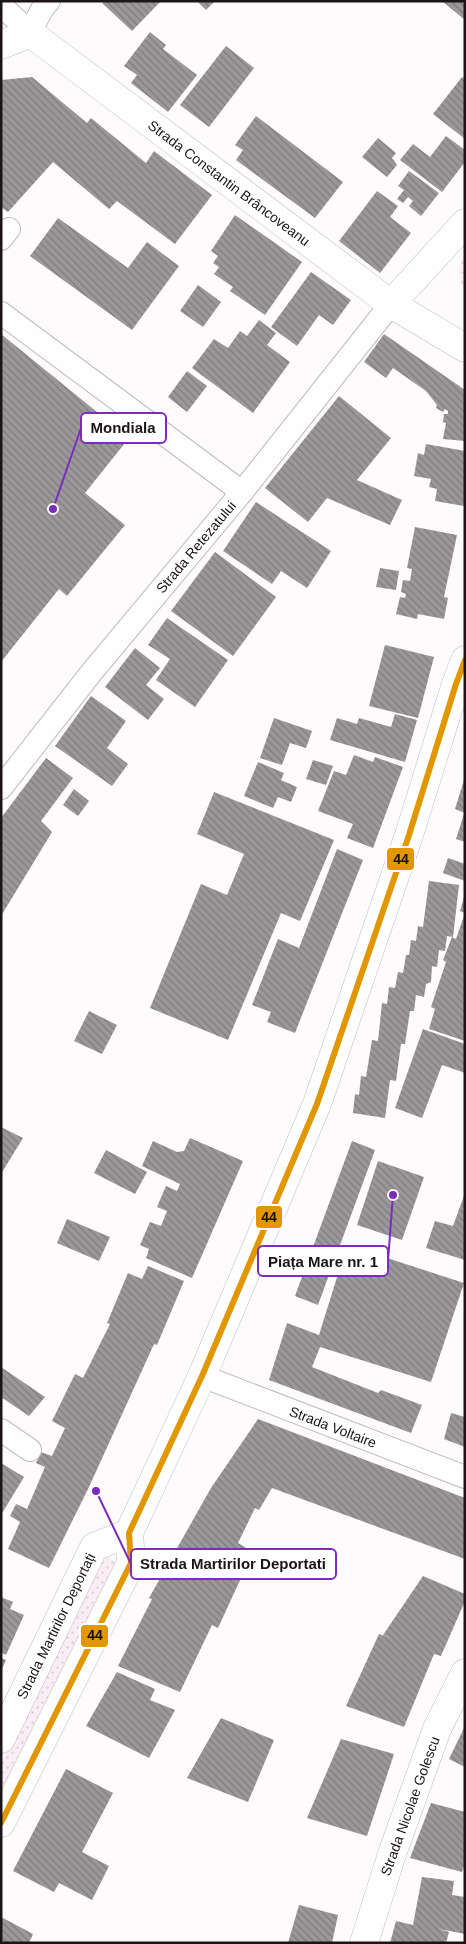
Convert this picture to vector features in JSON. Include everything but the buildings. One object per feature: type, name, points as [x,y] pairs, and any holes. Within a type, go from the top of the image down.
[{"type":"main road","points":[[1,45],[30,33]]},
{"type":"main road","name":"Strada Constantin Brâncoveanu","points":[[30,33],[390,304],[465,348]]},
{"type":"main road","points":[[390,304],[465,223]]},
{"type":"main road","points":[[1,1824],[131,1563],[130,1533],[202,1376],[316,1104],[409,835],[460,672],[465,644]]},
{"type":"main road","name":"Strada Martirilor Deportați","points":[[1,1739],[94,1547],[130,1533]]},
{"type":"main road","name":"Strada Nicolae Golescu","points":[[364,1943],[392,1854],[434,1738],[465,1673]]},
{"type":"street","points":[[30,33],[42,9],[49,1]]},
{"type":"street","name":"Strada Constantin Brâncoveanu","points":[[1,5],[30,33]]},
{"type":"street","name":"Strada Retezatului","points":[[1,788],[91,673],[242,492],[390,304]]},
{"type":"street","points":[[1,313],[242,492]]},
{"type":"street","name":"Strada Voltaire","points":[[202,1376],[465,1477]]},
{"type":"street","points":[[1,1430],[30,1450]]},
{"type":"shaded area","points":[[465,253],[465,291],[460,281],[459,272]]},
{"type":"shaded area","points":[[105,1557],[119,1562],[1,1795],[1,1764]]},
{"type":"transit line","name":"44","points":[[1,1823],[131,1563],[129,1533],[202,1376],[317,1104],[409,835],[465,660]]},
{"type":"place","name":"Mondiala","points":[[53,509]]},
{"type":"place","name":"Piața Mare nr. 1","points":[[393,1195]]},
{"type":"place","name":"Strada Martirilor Deportati","points":[[96,1491]]}]
